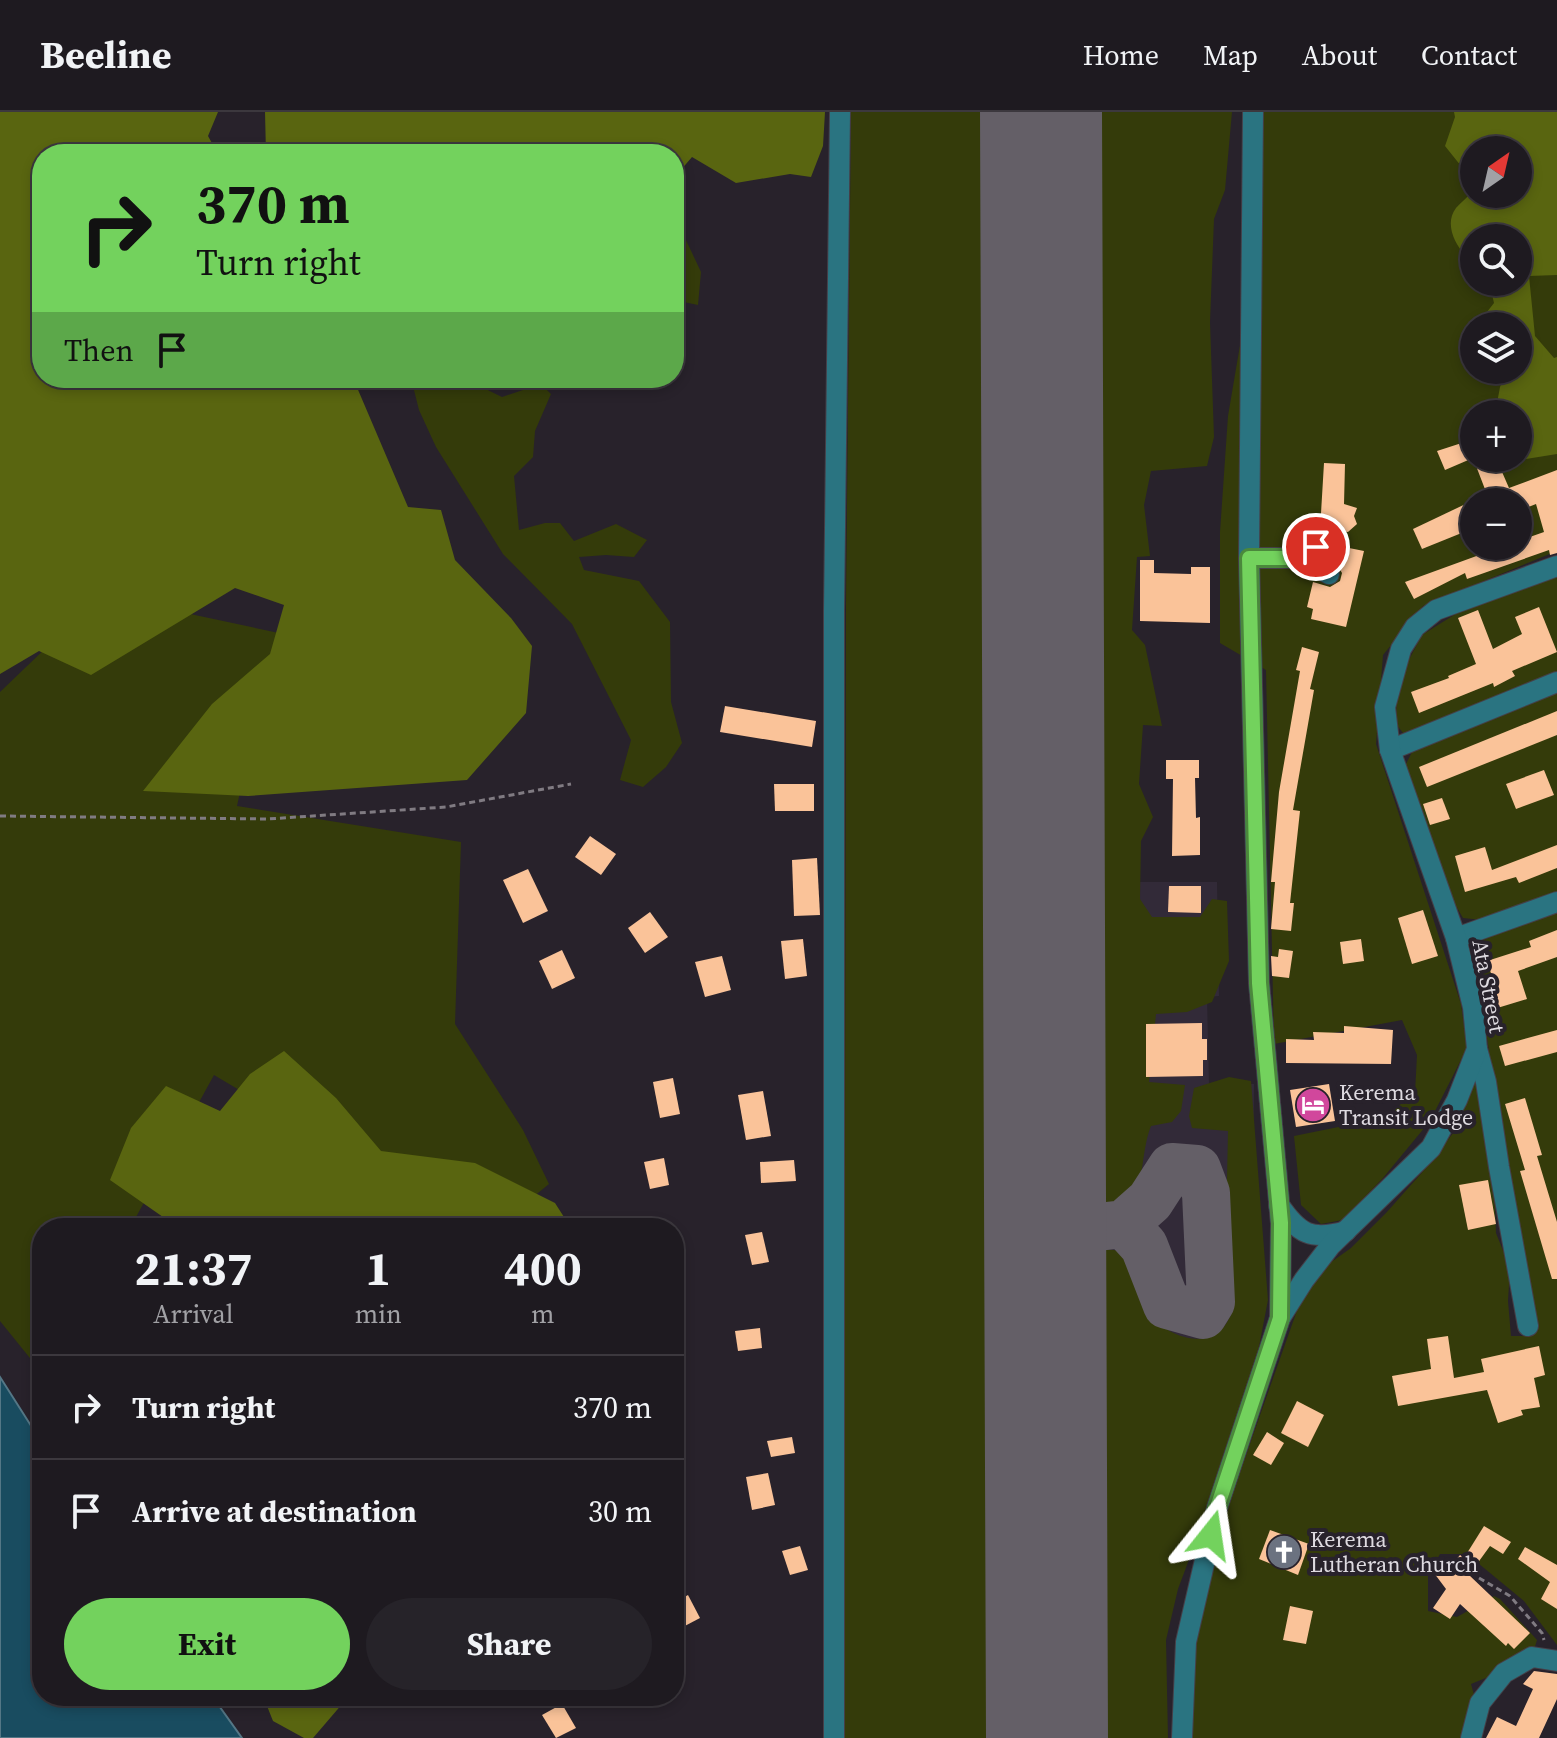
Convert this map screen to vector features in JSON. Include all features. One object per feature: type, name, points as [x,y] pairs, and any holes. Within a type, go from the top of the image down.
[{"type":"street","points":[[834,1738],[834,611],[840,112]]},
{"type":"street","points":[[1182,1738],[1186,1642],[1217,1508],[1280,1318],[1279,1205],[1259,983],[1249,558],[1253,112]]},
{"type":"street","points":[[1307,558],[1316,547],[1332,542]]},
{"type":"street","points":[[1249,558],[1307,558],[1329,574]]},
{"type":"street","name":"Ata Street","points":[[1280,1318],[1331,1245],[1431,1148],[1457,1100],[1477,1049],[1473,1007],[1456,938],[1390,750],[1385,707],[1401,649],[1415,627],[1436,610],[1557,566]]},
{"type":"street","points":[[1390,750],[1557,682]]},
{"type":"street","points":[[1456,938],[1557,902]]},
{"type":"street","points":[[1477,1049],[1486,1082],[1528,1326]]},
{"type":"street","points":[[1279,1205],[1293,1224],[1304,1232],[1320,1236],[1348,1230]]},
{"type":"street","points":[[1471,1738],[1480,1703],[1504,1673],[1532,1657],[1553,1660]]},
{"type":"path","points":[[0,816],[268,819],[446,807],[571,784]]},
{"type":"path","points":[[1479,1578],[1510,1596],[1542,1633],[1553,1660]]},
{"type":"shaded area","points":[[959,112],[1125,112],[1129,882],[1217,882],[1219,996],[1207,997],[1209,1084],[1254,1084],[1252,1335],[1158,1598],[1156,1738],[962,1738]]},
{"type":"green space","points":[[0,112],[218,112],[208,136],[212,144],[32,144],[32,388],[357,388],[408,507],[441,510],[455,560],[511,618],[532,646],[526,713],[467,780],[248,796],[143,791],[212,704],[270,654],[284,605],[235,588],[91,675],[39,651],[0,674]]},
{"type":"green space","points":[[265,112],[825,112],[823,146],[811,177],[790,174],[736,183],[692,157],[684,166],[684,144],[266,144]]},
{"type":"green space","points":[[851,112],[1021,112],[1022,1322],[1027,1420],[1023,1738],[844,1738],[846,603]]},
{"type":"green space","points":[[1064,112],[1232,112],[1225,190],[1214,219],[1210,322],[1214,437],[1207,466],[1151,471],[1144,505],[1150,556],[1137,557],[1132,630],[1145,645],[1162,726],[1143,725],[1139,784],[1153,817],[1141,841],[1140,899],[1152,917],[1200,917],[1212,899],[1227,901],[1229,961],[1212,1002],[1187,1012],[1156,1014],[1149,1082],[1185,1085],[1181,1111],[1172,1122],[1151,1126],[1139,1182],[1127,1203],[1097,1212],[1079,1207],[1063,1180],[1061,605]]},
{"type":"green space","points":[[1261,112],[1557,112],[1557,551],[1423,606],[1383,655],[1376,744],[1461,1004],[1467,1048],[1430,1121],[1383,1178],[1343,1220],[1321,1224],[1301,1205],[1294,1136],[1383,1118],[1415,1093],[1417,1055],[1402,1020],[1274,1044],[1266,670],[1220,643],[1220,532],[1228,416],[1258,239]]},
{"type":"green space","points":[[1454,112],[1557,112],[1557,275],[1532,276],[1532,224],[1460,224],[1460,249],[1452,230],[1452,215],[1460,204],[1460,208],[1532,208],[1532,136],[1460,136],[1460,165],[1445,146]]},
{"type":"green space","points":[[684,233],[701,272],[698,305],[684,302]]},
{"type":"green space","points":[[1492,296],[1531,296],[1535,336],[1554,358],[1557,357],[1557,454],[1532,458],[1532,400],[1498,400],[1501,384],[1532,384],[1532,312],[1487,312],[1494,303]]},
{"type":"green space","points":[[414,388],[484,388],[502,397],[529,388],[545,388],[551,394],[535,431],[533,457],[514,476],[519,530],[545,523],[560,523],[574,541],[616,524],[647,540],[634,557],[579,557],[584,570],[639,581],[670,622],[671,702],[682,743],[666,767],[643,787],[620,780],[631,740],[572,624],[503,554],[436,447],[419,410]]},
{"type":"green space","points":[[1557,576],[1557,674],[1403,733],[1396,724],[1397,682],[1422,635],[1462,610]]},
{"type":"green space","points":[[101,595],[312,640],[257,714],[237,806],[461,842],[455,1024],[523,1130],[549,1184],[507,1218],[453,1218],[214,1075],[135,1218],[32,1218],[32,1361],[0,1321],[0,692]]},
{"type":"green space","points":[[1557,691],[1557,892],[1482,920],[1463,918],[1443,884],[1403,770],[1413,750]]},
{"type":"green space","points":[[1557,913],[1557,1645],[1524,1601],[1467,1554],[1440,1554],[1428,1575],[1428,1611],[1457,1617],[1494,1596],[1537,1640],[1533,1653],[1471,1684],[1476,1702],[1464,1738],[1188,1738],[1190,1653],[1228,1506],[1300,1302],[1327,1265],[1351,1248],[1426,1168],[1457,1128],[1475,1082],[1479,1082],[1494,1185],[1496,1233],[1510,1268],[1508,1301],[1511,1336],[1530,1336],[1534,1312],[1477,989],[1473,945],[1523,921]]},
{"type":"green space","points":[[284,1051],[336,1098],[381,1151],[475,1163],[555,1203],[565,1218],[164,1218],[110,1180],[131,1128],[166,1086],[220,1111],[250,1074]]},
{"type":"green space","points":[[1229,1077],[1251,1081],[1268,1300],[1257,1357],[1178,1589],[1166,1640],[1168,1738],[1062,1738],[1058,1567],[1064,1288],[1073,1264],[1081,1256],[1092,1251],[1125,1252],[1149,1311],[1162,1326],[1181,1336],[1202,1339],[1223,1328],[1231,1315],[1225,1275],[1228,1131],[1192,1128],[1189,1116],[1194,1088]]},
{"type":"green space","points":[[267,1706],[340,1706],[313,1738],[304,1738],[273,1721]]},
{"type":"water","points":[[0,1377],[32,1427],[32,1706],[219,1706],[242,1738],[0,1738]]},
{"type":"building","points":[[1460,444],[1460,464],[1445,470],[1437,451]]},
{"type":"building","points":[[1324,463],[1345,464],[1344,504],[1357,508],[1354,516],[1357,524],[1348,532],[1320,530]]},
{"type":"building","points":[[1557,470],[1557,553],[1550,555],[1549,550],[1532,556],[1532,536],[1544,532],[1536,504],[1532,506],[1532,488],[1509,488]]},
{"type":"building","points":[[1478,472],[1502,472],[1509,488],[1485,488]]},
{"type":"building","points":[[1460,507],[1460,534],[1422,549],[1413,529]]},
{"type":"building","points":[[1344,547],[1364,551],[1346,627],[1311,619],[1313,609],[1307,607],[1313,582],[1330,587],[1340,581],[1342,573],[1336,563]]},
{"type":"building","points":[[1140,560],[1154,560],[1154,573],[1191,574],[1191,567],[1210,567],[1210,623],[1140,621]]},
{"type":"building","points":[[1466,560],[1521,560],[1467,579],[1465,573],[1414,599],[1405,582]]},
{"type":"building","points":[[1539,607],[1557,652],[1512,671],[1515,676],[1494,687],[1493,683],[1419,713],[1411,692],[1476,664],[1458,618],[1478,610],[1493,649],[1522,634],[1515,617]]},
{"type":"building","points":[[1302,647],[1319,652],[1310,689],[1314,690],[1293,810],[1300,811],[1290,903],[1294,903],[1291,931],[1271,929],[1275,882],[1271,882],[1279,792]]},
{"type":"building","points":[[725,706],[816,721],[812,747],[720,732]]},
{"type":"building","points":[[1557,711],[1557,735],[1427,787],[1419,767]]},
{"type":"building","points":[[1166,760],[1199,760],[1199,778],[1195,778],[1196,818],[1200,817],[1200,855],[1172,856],[1173,779],[1166,779]]},
{"type":"building","points":[[1544,770],[1554,795],[1516,809],[1506,784]]},
{"type":"building","points":[[774,784],[814,784],[814,811],[775,811]]},
{"type":"building","points":[[1442,798],[1450,819],[1430,825],[1423,804]]},
{"type":"building","points":[[590,836],[616,854],[601,875],[575,857]]},
{"type":"building","points":[[1557,845],[1557,868],[1519,883],[1516,877],[1465,892],[1455,856],[1485,847],[1492,870]]},
{"type":"building","points":[[817,858],[820,915],[794,916],[792,860]]},
{"type":"building","points":[[528,869],[548,911],[523,923],[503,880]]},
{"type":"building","points":[[1169,886],[1201,886],[1201,913],[1168,912]]},
{"type":"building","points":[[1423,910],[1438,956],[1412,964],[1398,918]]},
{"type":"building","points":[[650,912],[668,937],[645,953],[628,928]]},
{"type":"building","points":[[1557,930],[1557,957],[1518,971],[1527,999],[1494,1009],[1490,994],[1497,992],[1487,961],[1531,947],[1529,941]]},
{"type":"building","points":[[803,939],[807,976],[785,979],[781,941]]},
{"type":"building","points":[[1361,939],[1364,961],[1343,964],[1340,942]]},
{"type":"building","points":[[1279,949],[1293,951],[1289,978],[1272,976],[1271,956],[1278,957]]},
{"type":"building","points":[[562,950],[575,978],[552,989],[539,961]]},
{"type":"building","points":[[722,956],[731,990],[705,997],[695,962]]},
{"type":"building","points":[[1202,1023],[1202,1039],[1207,1039],[1203,1076],[1146,1077],[1146,1024]]},
{"type":"building","points":[[1344,1026],[1393,1030],[1391,1064],[1286,1063],[1286,1039],[1314,1040],[1313,1032],[1344,1033]]},
{"type":"building","points":[[1557,1030],[1557,1052],[1505,1066],[1499,1046]]},
{"type":"building","points":[[673,1078],[680,1114],[660,1118],[653,1082]]},
{"type":"building","name":"Kerema Transit Lodge","points":[[1329,1084],[1335,1121],[1296,1127],[1290,1090]]},
{"type":"building","points":[[763,1091],[771,1136],[746,1140],[738,1095]]},
{"type":"building","points":[[1525,1098],[1542,1155],[1537,1156],[1557,1222],[1557,1279],[1552,1279],[1520,1171],[1525,1170],[1505,1104]]},
{"type":"building","points":[[664,1158],[669,1185],[650,1189],[644,1162]]},
{"type":"building","points":[[794,1160],[796,1181],[761,1183],[760,1162]]},
{"type":"building","points":[[1488,1180],[1496,1224],[1468,1230],[1459,1185]]},
{"type":"building","points":[[762,1232],[769,1262],[752,1265],[745,1235]]},
{"type":"building","points":[[760,1328],[762,1348],[738,1351],[735,1331]]},
{"type":"building","points":[[1448,1336],[1454,1378],[1484,1372],[1481,1359],[1539,1346],[1545,1375],[1534,1378],[1540,1407],[1521,1410],[1523,1415],[1498,1423],[1487,1390],[1398,1406],[1392,1376],[1431,1369],[1427,1339]]},
{"type":"building","points":[[1297,1401],[1324,1415],[1308,1447],[1281,1433]]},
{"type":"building","points":[[1267,1432],[1284,1443],[1271,1465],[1253,1455]]},
{"type":"building","points":[[792,1437],[795,1453],[771,1457],[767,1441]]},
{"type":"building","points":[[768,1473],[775,1505],[752,1510],[746,1477]]},
{"type":"building","points":[[1484,1526],[1511,1542],[1503,1554],[1490,1546],[1469,1575],[1530,1633],[1514,1649],[1508,1643],[1506,1646],[1460,1604],[1450,1619],[1433,1608],[1446,1589],[1431,1569],[1444,1560],[1450,1567],[1460,1555],[1464,1558]]},
{"type":"building","name":"Kerema Lutheran Church","points":[[1270,1530],[1309,1544],[1298,1575],[1259,1559]]},
{"type":"building","points":[[800,1546],[808,1570],[790,1575],[782,1551]]},
{"type":"building","points":[[1525,1547],[1557,1565],[1557,1609],[1541,1599],[1550,1582],[1518,1559]]},
{"type":"building","points":[[688,1595],[700,1618],[684,1626],[684,1597]]},
{"type":"building","points":[[1290,1606],[1313,1611],[1306,1644],[1283,1640]]},
{"type":"building","points":[[1534,1671],[1557,1674],[1557,1699],[1539,1738],[1486,1738],[1497,1717],[1516,1726],[1533,1689],[1523,1684]]},
{"type":"building","points":[[563,1706],[576,1728],[556,1738],[542,1715]]},
{"type":"taxiway","points":[[1045,1233],[1124,1224],[1150,1201],[1172,1167],[1197,1169],[1206,1193],[1211,1302],[1203,1315],[1167,1305],[1144,1246],[1124,1224]]},
{"type":"runway","points":[[1041,112],[1047,1738]]},
{"type":"place","name":"Kerema Transit Lodge","points":[[1313,1105]]},
{"type":"place","name":"Kerema Lutheran Church","points":[[1284,1552]]},
{"type":"route","points":[[1211,1535],[1217,1508],[1280,1318],[1281,1223],[1259,983],[1249,558],[1307,558],[1316,547]]}]
